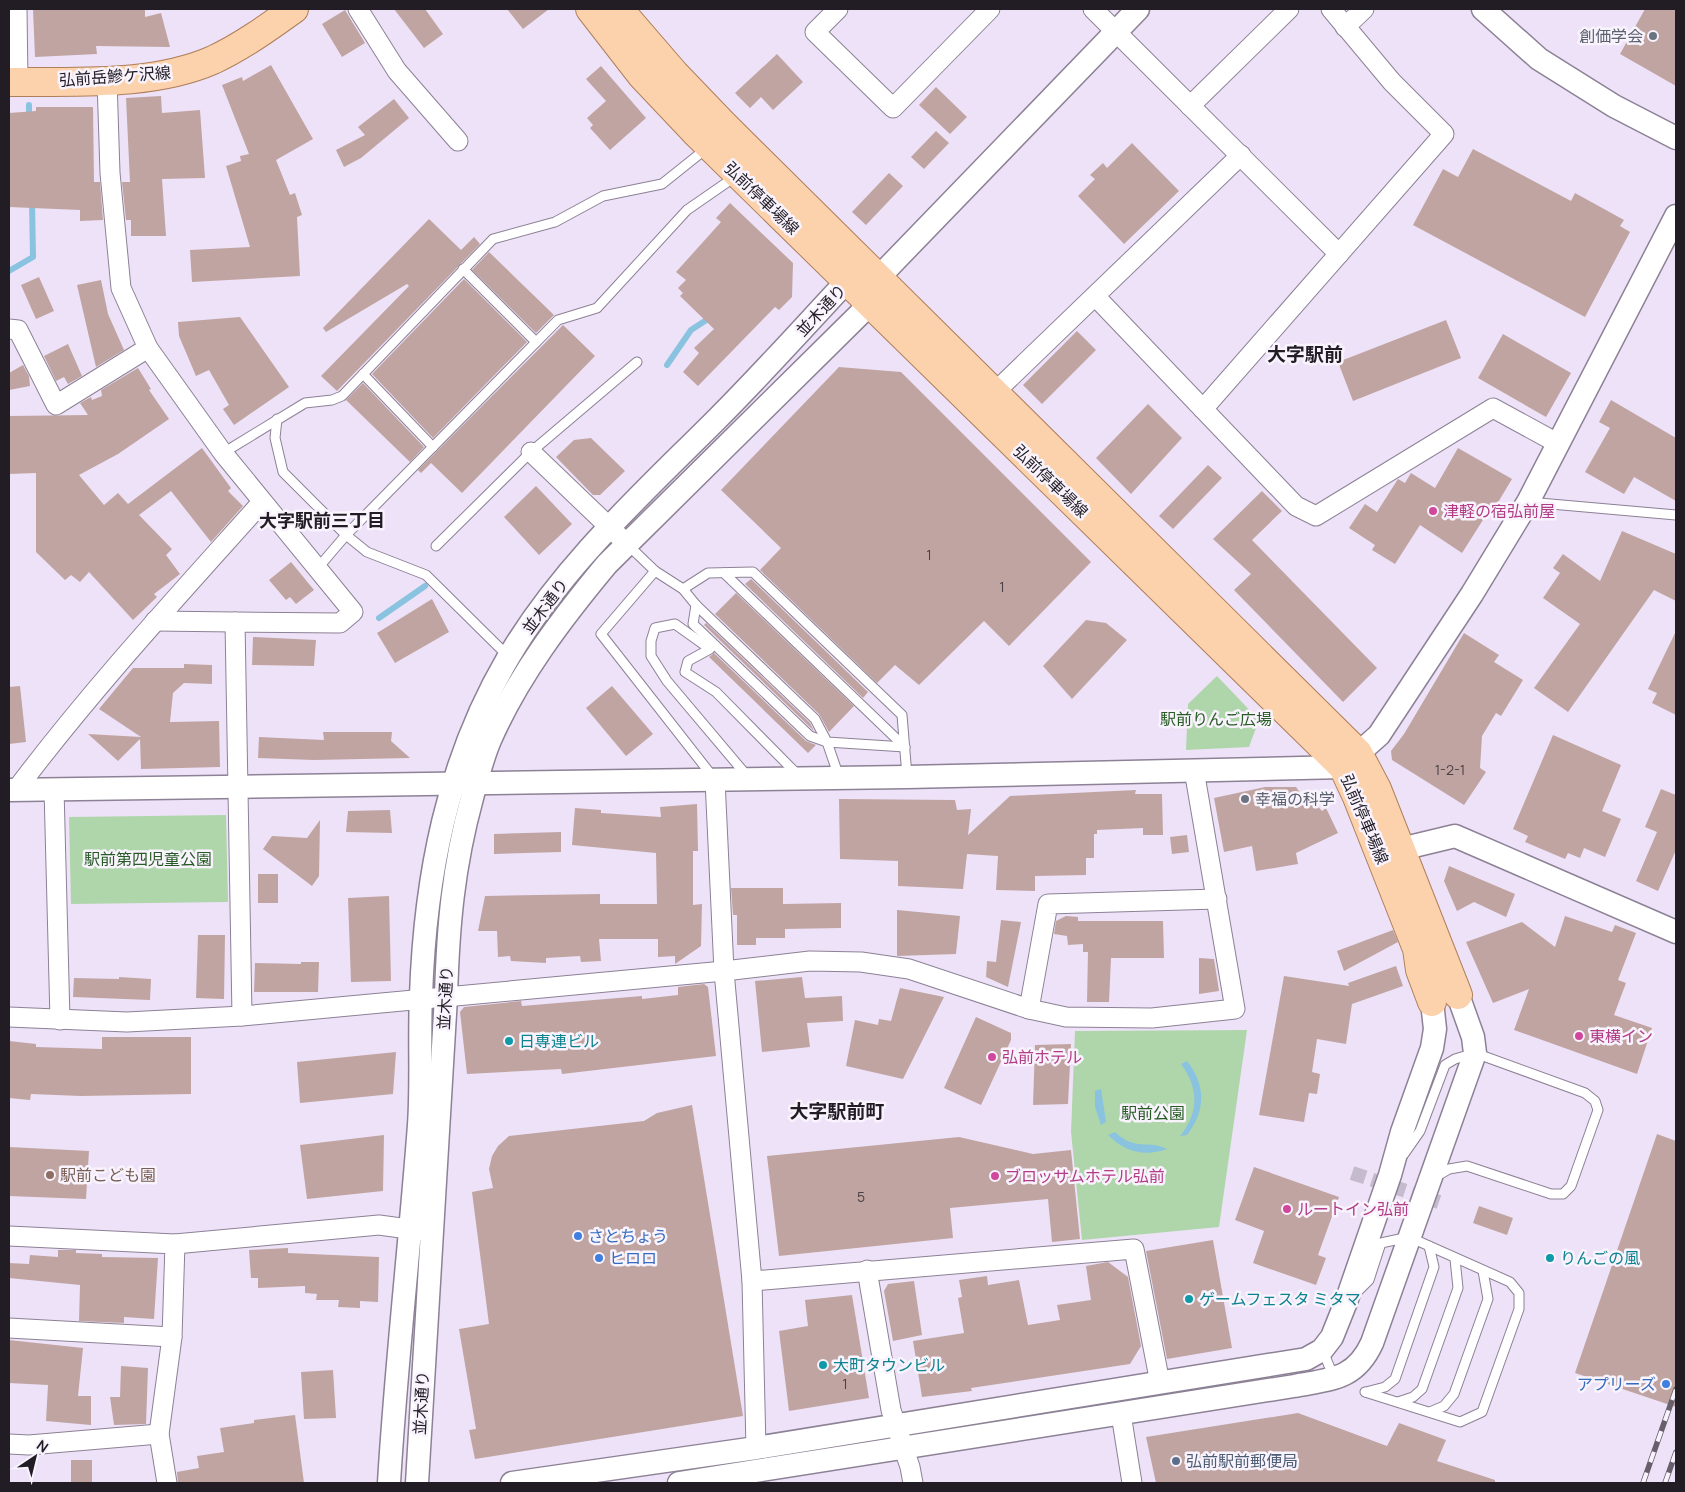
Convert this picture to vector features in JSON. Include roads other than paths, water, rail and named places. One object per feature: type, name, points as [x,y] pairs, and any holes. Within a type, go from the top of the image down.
[{"type":"main road","name":"弘前岳鰺ケ沢線","points":[[13,82],[107,80],[183,70],[214,59],[294,9]]},
{"type":"main road","name":"弘前停車場線","points":[[590,9],[642,76],[709,146],[870,304],[1350,760],[1357,797],[1417,949],[1420,970],[1432,1002]]},
{"type":"main road","name":"弘前停車場線","points":[[619,9],[675,74],[723,124],[995,392],[1377,789],[1458,995]]},
{"type":"street","points":[[13,82],[17,9]]},
{"type":"street","points":[[358,9],[397,71],[458,141]]},
{"type":"street","points":[[838,9],[815,32],[893,108],[990,9]]},
{"type":"street","points":[[1093,9],[1339,254]]},
{"type":"street","points":[[878,277],[1138,9]]},
{"type":"street","points":[[1190,106],[1289,9]]},
{"type":"street","points":[[1202,409],[1444,134],[1392,82],[1331,9]]},
{"type":"street","points":[[1345,27],[1364,9]]},
{"type":"street","points":[[1483,9],[1539,59],[1614,106],[1676,138]]},
{"type":"street","points":[[107,80],[110,173],[120,288],[148,348],[223,454],[353,612],[340,623],[156,621]]},
{"type":"street","points":[[995,392],[1241,155]]},
{"type":"street","points":[[12,790],[907,777],[1194,770],[1350,760],[1378,735],[1472,594],[1528,502],[1676,216]]},
{"type":"street","name":"並木通り","points":[[389,1483],[394,1396],[421,1231],[446,997],[450,907],[457,860],[475,784],[490,741],[531,665],[571,607],[626,543],[870,304],[878,277],[847,281],[720,417],[608,527],[532,622],[509,657],[483,705],[451,784],[435,859],[425,924],[421,998],[421,1231],[417,1483]]},
{"type":"street","points":[[1095,296],[1296,506],[1316,516],[1493,408],[1559,444]]},
{"type":"street","points":[[9,330],[18,330],[56,405],[148,348]]},
{"type":"street","points":[[531,452],[626,543]]},
{"type":"street","points":[[12,790],[156,621],[262,502]]},
{"type":"street","points":[[235,622],[242,1016]]},
{"type":"street","points":[[9,1017],[127,1022],[242,1016],[395,1003],[421,998],[724,971],[810,961],[861,962],[909,970],[1030,1009],[1066,1017],[1143,1018],[1235,1009],[1194,770]]},
{"type":"street","points":[[715,780],[724,971],[752,1281],[756,1448]]},
{"type":"street","points":[[54,789],[60,1020]]},
{"type":"street","points":[[1401,849],[1454,836],[1676,932]]},
{"type":"street","points":[[1030,1009],[1048,904],[1217,899]]},
{"type":"street","points":[[679,1483],[1334,1379],[1350,1372],[1362,1363],[1419,1242],[1430,1180],[1475,1053],[1473,1037],[1458,995]]},
{"type":"street","points":[[512,1483],[756,1448],[1306,1359],[1322,1350],[1332,1337],[1346,1302],[1432,1048],[1435,1029],[1432,1002]]},
{"type":"street","points":[[9,1236],[175,1244],[379,1225],[421,1231]]},
{"type":"street","points":[[167,1483],[160,1434],[172,1337],[175,1244]]},
{"type":"street","points":[[752,1281],[1134,1249],[1160,1383]]},
{"type":"street","points":[[867,1270],[891,1410],[913,1483]]},
{"type":"street","points":[[9,1328],[172,1337]]},
{"type":"street","points":[[1121,1414],[1132,1483]]},
{"type":"street","points":[[9,1444],[29,1445],[160,1434]]},
{"type":"lane","points":[[223,454],[305,403],[332,400],[342,396],[493,239],[555,222],[603,196],[662,184],[709,146]]},
{"type":"lane","points":[[317,569],[346,534],[558,320],[597,308],[687,210],[726,183],[736,172]]},
{"type":"lane","points":[[463,269],[536,342]]},
{"type":"lane","points":[[436,546],[531,452],[637,362]]},
{"type":"lane","points":[[362,374],[433,447]]},
{"type":"lane","points":[[277,419],[275,438],[283,472],[367,552],[426,575],[509,657]]},
{"type":"lane","points":[[1528,502],[1676,515]]},
{"type":"lane","points":[[626,543],[655,571],[683,589],[696,605],[815,719],[827,742],[839,778]]},
{"type":"lane","points":[[655,571],[601,634],[715,780]]},
{"type":"lane","points":[[683,589],[708,573],[753,572],[902,715],[907,777]]},
{"type":"lane","points":[[724,573],[905,747]]},
{"type":"lane","points":[[696,605],[693,624],[810,736],[827,742],[905,747]]},
{"type":"lane","points":[[749,780],[667,680],[651,656],[651,641],[655,628],[675,624],[710,649],[688,661],[685,672],[716,692],[770,745],[801,779]]},
{"type":"lane","points":[[1390,1175],[1420,1131],[1445,1065],[1455,1059],[1475,1053],[1585,1093],[1595,1101],[1598,1110],[1571,1186],[1563,1194],[1551,1194],[1467,1166],[1449,1170],[1430,1180]]},
{"type":"lane","points":[[1346,1302],[1369,1280],[1381,1243],[1419,1242],[1510,1282],[1519,1293],[1519,1309],[1482,1412],[1460,1422],[1365,1392],[1385,1387],[1395,1378],[1434,1268],[1419,1242]]},
{"type":"lane","points":[[1398,1402],[1413,1397],[1422,1389],[1458,1288],[1456,1259]]},
{"type":"lane","points":[[1430,1412],[1444,1406],[1454,1394],[1488,1299],[1483,1271]]},
{"type":"lane","points":[[1322,1350],[1334,1379]]},
{"type":"water","points":[[1187,1061],[1198,1079],[1201,1098],[1198,1117],[1187,1135],[1180,1136],[1191,1118],[1194,1100],[1191,1082],[1181,1064]]},
{"type":"water","points":[[1101,1089],[1106,1122],[1101,1125],[1095,1107],[1095,1091]]},
{"type":"water","points":[[1115,1132],[1129,1142],[1160,1146],[1167,1149],[1143,1153],[1128,1149],[1108,1135]]},
{"type":"waterway","points":[[29,105],[29,119]]},
{"type":"waterway","points":[[9,271],[33,257],[32,201]]},
{"type":"waterway","points":[[667,365],[691,330],[711,317]]},
{"type":"waterway","points":[[379,618],[425,586]]},
{"type":"tunnel","points":[[1352,1173],[1439,1202]]},
{"type":"railway","points":[[1643,1483],[1676,1389]]},
{"type":"railway","points":[[1665,1483],[1676,1452]]},
{"type":"place","name":"創価学会","points":[[1653,36]]},
{"type":"place","name":"津軽の宿弘前屋","points":[[1433,511]]},
{"type":"place","name":"幸福の科学","points":[[1245,799]]},
{"type":"place","name":"東横イン","points":[[1579,1036]]},
{"type":"place","name":"日専連ビル","points":[[509,1041]]},
{"type":"place","name":"弘前ホテル","points":[[992,1057]]},
{"type":"place","name":"駅前こども園","points":[[50,1175]]},
{"type":"place","name":"ブロッサムホテル弘前","points":[[995,1176]]},
{"type":"place","name":"ルートイン弘前","points":[[1287,1209]]},
{"type":"place","name":"さとちょう","points":[[578,1236]]},
{"type":"place","name":"ヒロロ","points":[[599,1258]]},
{"type":"place","name":"りんごの風","points":[[1550,1258]]},
{"type":"place","name":"ゲームフェスタ ミタマ","points":[[1189,1299]]},
{"type":"place","name":"大町タウンビル","points":[[823,1365]]},
{"type":"place","name":"アプリーズ","points":[[1666,1384]]},
{"type":"place","name":"弘前駅前郵便局","points":[[1176,1461]]},
{"type":"district","name":"大字駅前","points":[[1305,354]]},
{"type":"district","name":"大字駅前三丁目","points":[[322,521]]},
{"type":"district","name":"大字駅前町","points":[[837,1111]]},
{"type":"park label","name":"駅前りんご広場","points":[[1216,719]]},
{"type":"park label","name":"駅前第四児童公園","points":[[148,859]]},
{"type":"park label","name":"駅前公園","points":[[1153,1113]]}]
